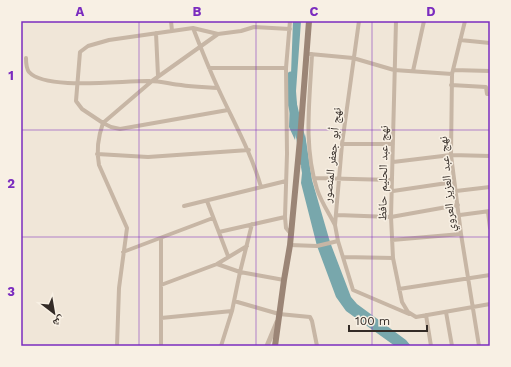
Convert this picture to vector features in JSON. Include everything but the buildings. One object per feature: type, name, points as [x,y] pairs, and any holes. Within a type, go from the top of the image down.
[{"type":"main road","points":[[276,346],[290,245],[309,54],[309,21]]},
{"type":"street","points":[[170,21],[172,31]]},
{"type":"street","points":[[254,21],[254,27]]},
{"type":"street","points":[[290,21],[286,68],[287,129],[285,217],[286,228],[291,233]]},
{"type":"street","name":"نهج أبو جعفر المنصور","points":[[359,21],[338,178],[336,225],[338,241],[353,290],[415,316]]},
{"type":"street","name":"نهج عبد الحليم حافظ","points":[[396,21],[391,217],[393,258],[399,289],[405,308],[408,312],[415,316]]},
{"type":"street","points":[[413,71],[424,21]]},
{"type":"street","name":"نهج عبد العزيز العروي","points":[[465,21],[452,72],[452,155],[461,234],[479,346]]},
{"type":"street","points":[[228,110],[120,130],[111,127],[78,106],[76,101],[80,52],[83,49],[104,41],[193,28],[218,34],[241,31],[254,27],[290,29]]},
{"type":"street","points":[[193,28],[209,68],[255,166],[261,187]]},
{"type":"street","points":[[156,33],[158,76]]},
{"type":"street","points":[[117,346],[119,288],[127,228],[99,165],[97,154],[103,123],[158,76],[218,34]]},
{"type":"street","points":[[460,40],[490,44]]},
{"type":"street","points":[[336,225],[318,191],[309,155],[309,54],[353,58],[394,70],[490,72]]},
{"type":"street","points":[[26,58],[27,69],[31,74],[36,77],[56,82],[78,83],[152,81],[182,86],[218,88]]},
{"type":"street","points":[[209,68],[286,68]]},
{"type":"street","points":[[451,85],[486,87],[487,94],[490,94]]},
{"type":"street","points":[[342,144],[393,144]]},
{"type":"street","points":[[97,154],[148,158],[248,150]]},
{"type":"street","points":[[393,162],[452,155],[490,156]]},
{"type":"street","points":[[314,178],[392,180]]},
{"type":"street","points":[[184,206],[286,181]]},
{"type":"street","points":[[392,191],[454,182]]},
{"type":"street","points":[[456,192],[490,188]]},
{"type":"street","points":[[207,201],[228,256]]},
{"type":"street","points":[[337,215],[391,217],[458,205]]},
{"type":"street","points":[[460,215],[489,211],[490,225]]},
{"type":"street","points":[[219,232],[285,217]]},
{"type":"street","points":[[123,252],[213,218]]},
{"type":"street","points":[[222,346],[232,311],[252,224]]},
{"type":"street","points":[[392,240],[461,234]]},
{"type":"street","points":[[161,238],[161,346]]},
{"type":"street","points":[[290,245],[317,246],[338,241]]},
{"type":"street","points":[[161,285],[217,264],[228,256],[247,246]]},
{"type":"street","points":[[343,257],[393,258]]},
{"type":"street","points":[[217,264],[240,272],[284,280]]},
{"type":"street","points":[[399,289],[490,275]]},
{"type":"street","points":[[234,301],[279,316],[310,317],[317,346]]},
{"type":"street","points":[[415,316],[474,308],[490,304]]},
{"type":"street","points":[[161,318],[232,311]]},
{"type":"street","points":[[446,312],[452,346]]},
{"type":"street","points":[[426,315],[431,346]]},
{"type":"street","points":[[267,346],[279,316]]},
{"type":"water","points":[[293,21],[301,21],[296,91],[298,117],[295,140],[289,127]]},
{"type":"water","points":[[305,134],[312,180],[330,242],[351,297],[357,304],[406,340],[411,346],[395,346],[346,311],[336,297],[317,246],[301,183],[301,167]]},
{"type":"waterway","points":[[291,76],[290,95],[301,139],[304,162]]}]
